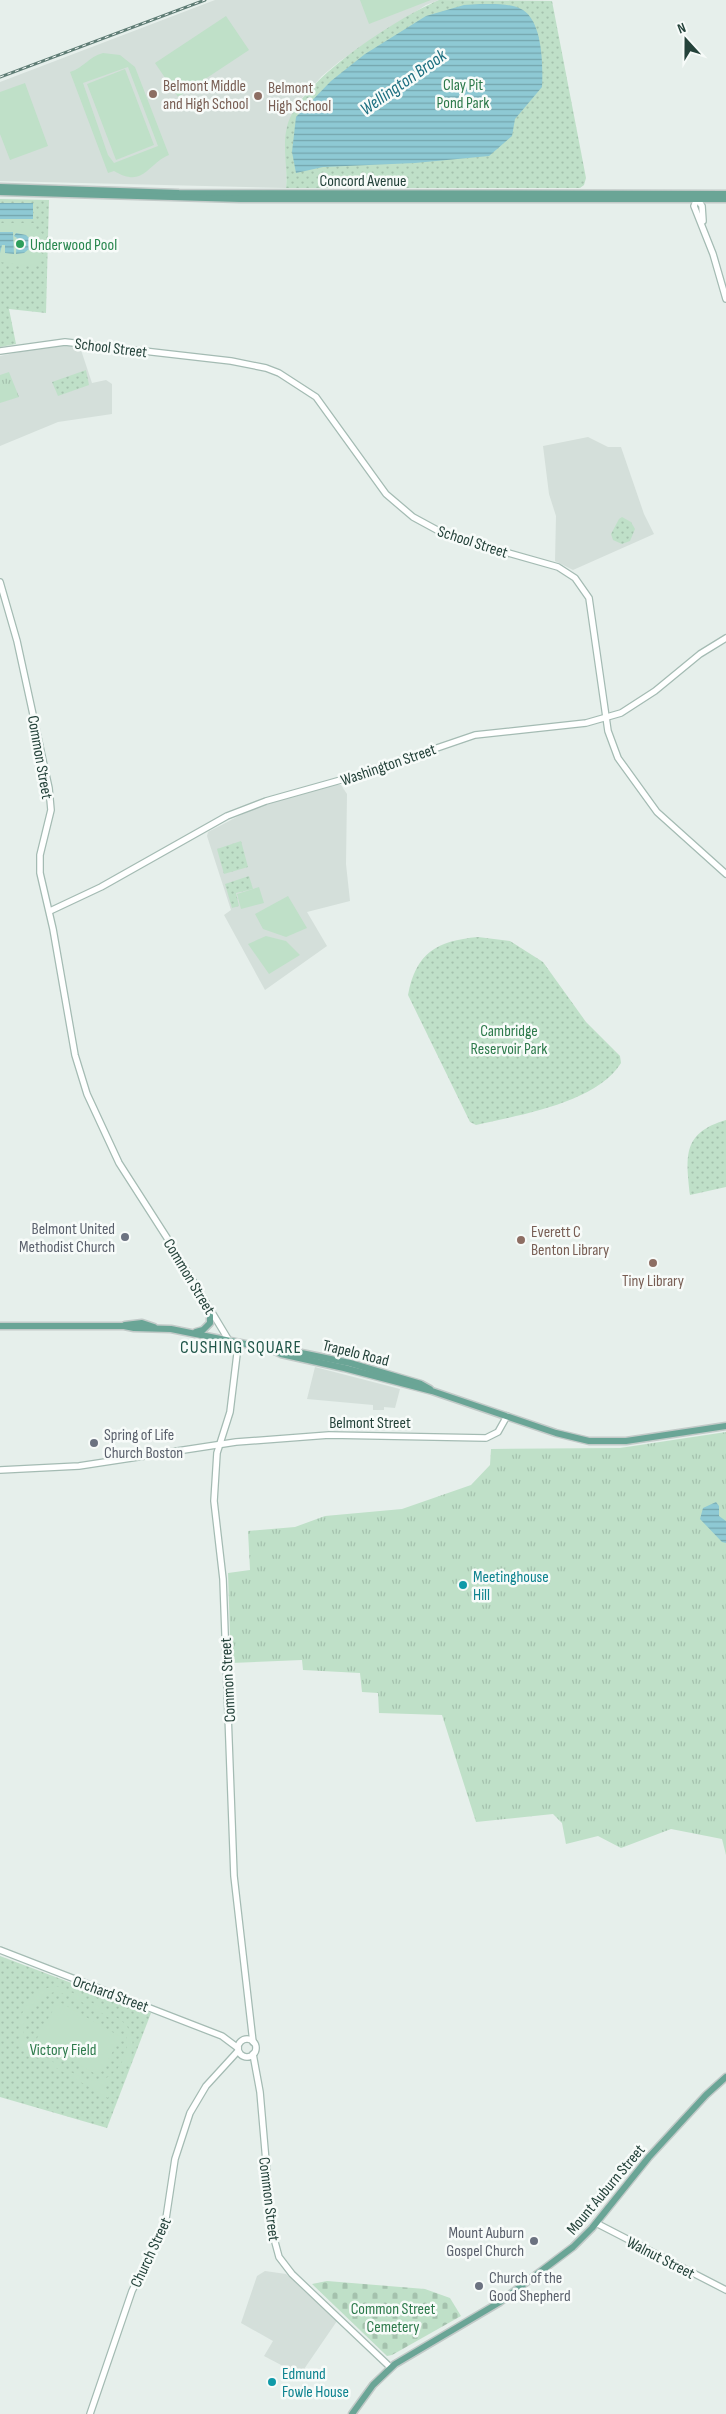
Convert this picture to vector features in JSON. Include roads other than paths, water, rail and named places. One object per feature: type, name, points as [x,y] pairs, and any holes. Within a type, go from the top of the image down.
[{"type":"main road","name":"Concord Avenue","points":[[0,186],[171,192],[432,197],[724,197]]},
{"type":"main road","name":"Concord Avenue","points":[[0,192],[179,198],[389,196]]},
{"type":"main road","points":[[696,196],[702,206],[703,225],[726,299]]},
{"type":"main road","name":"School Street","points":[[0,352],[55,341],[251,364],[272,370],[290,379],[319,401],[386,494],[413,517],[448,536],[558,567],[580,583],[589,598],[606,718],[612,747],[618,758],[644,796],[669,824],[726,874]]},
{"type":"main road","name":"Common Street","points":[[0,582],[17,641],[48,788],[51,810],[39,864],[50,910],[73,1048],[87,1094],[116,1158],[237,1352],[238,1360],[229,1416],[217,1456],[214,1501],[222,1579],[234,1862],[254,2042]]},
{"type":"main road","name":"Washington Street","points":[[50,910],[101,887],[228,816],[261,803],[355,776],[476,735],[522,731],[606,718],[621,713],[643,700],[700,654],[726,638]]},
{"type":"main road","points":[[194,1333],[209,1325],[211,1318],[210,1310]]},
{"type":"main road","name":"Trapelo Road","points":[[0,1326],[124,1326],[142,1329],[155,1327],[194,1333],[270,1349],[281,1354],[432,1391],[507,1416]]},
{"type":"main road","points":[[507,1416],[573,1438],[604,1442],[726,1426]]},
{"type":"main road","name":"Belmont Street","points":[[0,1470],[85,1465],[220,1445],[349,1434],[486,1438],[498,1432],[507,1416]]},
{"type":"main road","name":"Orchard Street","points":[[0,1950],[222,2036],[243,2039]]},
{"type":"main road","points":[[243,2039],[254,2042],[256,2048],[253,2054],[245,2056],[238,2050],[243,2039],[252,2023]]},
{"type":"main road","name":"Orchard Street","points":[[222,2036],[238,2050]]},
{"type":"main road","name":"Church Street","points":[[90,2414],[132,2291],[167,2220],[173,2168],[190,2113],[206,2086],[238,2050]]},
{"type":"main road","name":"Common Street","points":[[253,2054],[260,2092],[271,2224],[280,2257],[292,2274],[390,2367]]},
{"type":"main road","name":"Common Street","points":[[245,2056],[256,2073]]},
{"type":"main road","name":"Church Street","points":[[224,2068],[245,2056]]},
{"type":"main road","name":"Mount Auburn Street","points":[[352,2414],[373,2385],[390,2367],[520,2289],[573,2247],[596,2224],[649,2157],[726,2076]]},
{"type":"main road","name":"Walnut Street","points":[[596,2224],[726,2290]]},
{"type":"water","name":"Clay Pit Pond Park","points":[[464,5],[508,5],[523,10],[530,16],[538,35],[542,57],[542,87],[515,119],[512,136],[489,156],[415,163],[323,167],[296,173],[292,152],[296,117],[331,81],[365,54],[426,16]]},
{"type":"water","points":[[0,203],[33,203],[33,219],[0,219]]},
{"type":"water","points":[[0,232],[13,232],[14,254],[5,253],[5,245],[2,245],[0,253]]},
{"type":"water","points":[[16,233],[26,235],[30,239],[29,249],[24,253],[16,254],[17,238],[14,236]]},
{"type":"water","points":[[716,1502],[719,1506],[719,1516],[726,1521],[726,1543],[722,1542],[700,1519],[703,1508]]},
{"type":"railway","points":[[0,77],[205,0]]},
{"type":"place","name":"Belmont Middle and High School","points":[[153,94]]},
{"type":"place","name":"Belmont High School","points":[[258,96]]},
{"type":"place","name":"Underwood Pool","points":[[20,244]]},
{"type":"place","name":"Belmont United Methodist Church","points":[[125,1237]]},
{"type":"place","name":"Everett C Benton Library","points":[[521,1240]]},
{"type":"place","name":"Tiny Library","points":[[653,1263]]},
{"type":"place","name":"Spring of Life Church Boston","points":[[94,1443]]},
{"type":"place","name":"Meetinghouse Hill","points":[[463,1585]]},
{"type":"place","name":"Mount Auburn Gospel Church","points":[[534,2241]]},
{"type":"place","name":"Church of the Good Shepherd","points":[[479,2286]]},
{"type":"place","name":"Edmund Fowle House","points":[[272,2382]]},
{"type":"district","name":"CUSHING SQUARE","points":[[241,1347]]},
{"type":"water label","name":"Wellington Brook","points":[[403,82]]},
{"type":"park label","name":"Cambridge Reservoir Park","points":[[509,1039]]},
{"type":"park label","name":"Victory Field","points":[[63,2049]]},
{"type":"park label","name":"Common Street Cemetery","points":[[393,2317]]}]
